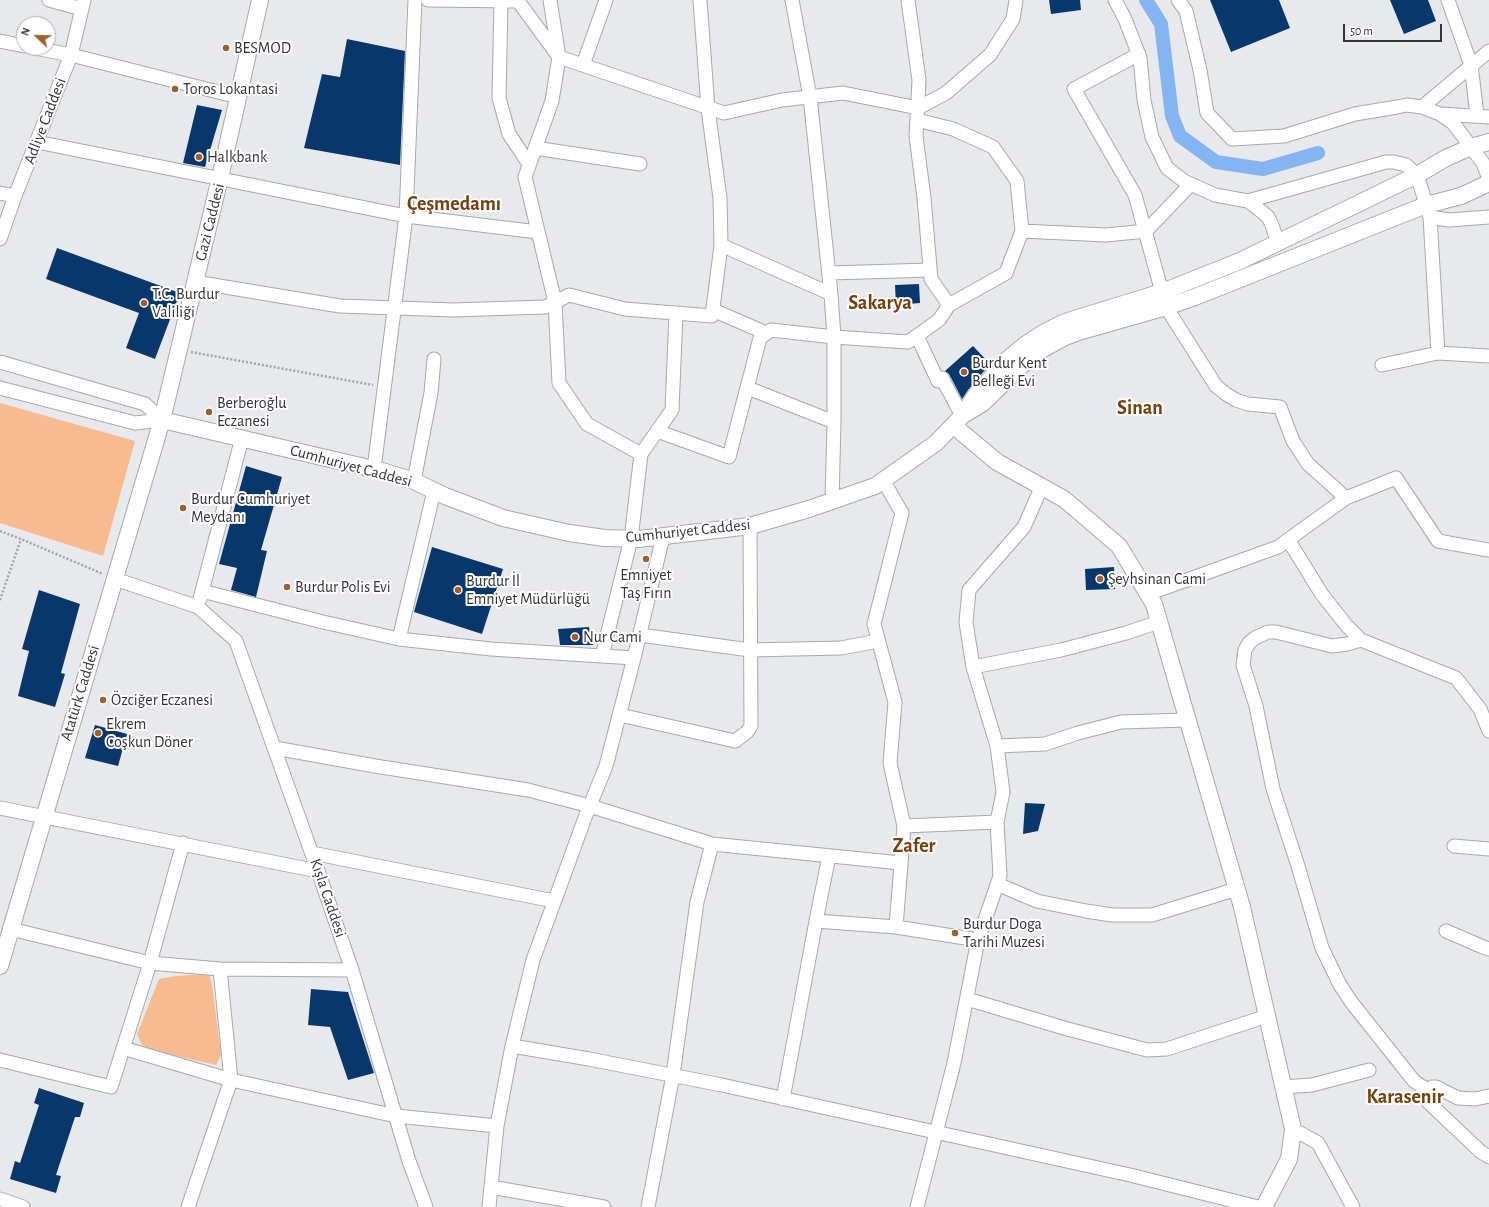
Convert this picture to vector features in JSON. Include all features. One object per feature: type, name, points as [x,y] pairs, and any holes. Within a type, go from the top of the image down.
[{"type":"main road","name":"Gazi Caddesi","points":[[162,420],[220,178],[260,0]]},
{"type":"main road","points":[[1164,300],[1240,261],[1278,244],[1417,175],[1446,158],[1489,142]]},
{"type":"main road","points":[[1164,300],[1224,286],[1428,211],[1489,183]]},
{"type":"main road","name":"Cumhuriyet Caddesi","points":[[162,420],[374,469],[414,481],[434,491],[503,518],[535,526],[605,538],[631,539],[663,537],[750,526],[776,520],[874,486],[936,443],[958,421],[975,396],[1007,360],[1025,345],[1043,333],[1065,322],[1164,300]]},
{"type":"main road","name":"Atatürk Caddesi","points":[[0,966],[162,420]]},
{"type":"main road","points":[[958,421],[997,462],[1064,499],[1119,546],[1154,604],[1237,889],[1293,1129],[1289,1159],[1264,1207]]},
{"type":"street","points":[[49,0],[83,4]]},
{"type":"street","points":[[374,469],[406,216],[415,0]]},
{"type":"street","points":[[428,0],[518,1],[559,57],[724,114],[782,100],[843,93],[917,114],[993,147],[1017,182],[1022,231],[1006,273],[949,305],[940,320],[917,336],[908,342],[834,337],[771,330],[760,338],[729,457],[657,431]]},
{"type":"street","points":[[550,0],[559,57],[552,101],[534,148],[525,177],[554,302],[559,383],[587,424],[640,454]]},
{"type":"street","points":[[583,65],[606,0]]},
{"type":"street","points":[[195,282],[340,306],[453,310],[545,307],[569,295],[625,309],[712,316],[721,245],[720,198],[708,108],[700,0]]},
{"type":"street","points":[[792,0],[810,97],[830,274],[834,337],[832,501]]},
{"type":"street","points":[[908,0],[919,80],[916,136],[924,198],[931,279],[949,305]]},
{"type":"street","points":[[917,114],[946,93],[990,55],[1013,19],[1016,0]]},
{"type":"street","points":[[1115,0],[1125,19],[1139,54],[1144,100],[1152,137],[1166,168],[1184,181],[1215,195],[1248,201],[1386,162],[1401,163],[1410,168],[1417,175],[1428,211],[1438,353]]},
{"type":"street","points":[[1178,0],[1186,11],[1200,70],[1207,113],[1232,139],[1284,136],[1355,114],[1397,106],[1408,105],[1422,107],[1440,114],[1453,123],[1483,163],[1489,179]]},
{"type":"street","points":[[1440,114],[1483,116],[1471,65],[1448,0]]},
{"type":"street","points":[[506,1],[499,98],[508,134],[529,164]]},
{"type":"street","name":"Adliye Caddesi","points":[[0,239],[15,196],[71,55],[83,4]]},
{"type":"street","points":[[0,41],[16,44]]},
{"type":"street","points":[[1422,107],[1489,50]]},
{"type":"street","points":[[56,52],[238,97]]},
{"type":"street","points":[[1139,54],[1074,89],[1135,195],[1164,300],[1216,386],[1236,400],[1248,404],[1280,407],[1293,441],[1308,464],[1346,498]]},
{"type":"street","points":[[37,142],[406,216],[538,232]]},
{"type":"street","points":[[534,148],[640,164]]},
{"type":"street","points":[[1022,231],[1106,235],[1146,231],[1190,184]]},
{"type":"street","points":[[0,192],[15,196]]},
{"type":"street","points":[[1248,201],[1268,217],[1278,244]]},
{"type":"street","points":[[1428,211],[1449,220],[1489,217]]},
{"type":"street","points":[[721,245],[831,294]]},
{"type":"street","points":[[830,274],[930,270]]},
{"type":"street","points":[[713,310],[766,334]]},
{"type":"street","points":[[602,656],[631,539],[640,454],[672,410],[676,313]]},
{"type":"street","points":[[917,336],[938,381],[942,378],[958,421]]},
{"type":"street","points":[[1382,365],[1438,353],[1489,356]]},
{"type":"street","points":[[414,481],[431,393],[434,359]]},
{"type":"street","points":[[0,362],[145,404],[162,420]]},
{"type":"street","points":[[0,388],[135,423],[162,420]]},
{"type":"street","points":[[748,388],[834,422]]},
{"type":"street","points":[[114,579],[198,607],[242,438]]},
{"type":"street","points":[[1148,594],[1278,547],[1289,541],[1346,498],[1396,478],[1438,541],[1489,550]]},
{"type":"street","points":[[883,480],[902,513],[874,624],[895,702],[890,763],[904,826],[896,927]]},
{"type":"street","points":[[917,1207],[954,1063],[978,940],[1000,876],[997,822],[1003,792],[997,746],[973,667],[966,622],[969,590],[1024,527],[1042,486]]},
{"type":"street","points":[[399,639],[434,491]]},
{"type":"street","points":[[620,715],[735,741],[747,732],[751,726],[750,526]]},
{"type":"street","points":[[488,1207],[497,1126],[512,1046],[533,960],[606,766],[640,635],[663,537]]},
{"type":"street","points":[[1289,541],[1321,592],[1346,625],[1361,640],[1456,678],[1480,709],[1489,731]]},
{"type":"street","points":[[202,592],[399,639],[491,649],[634,658]]},
{"type":"street","name":"Kışla Caddesi","points":[[198,607],[236,641],[275,748],[352,970],[409,1161],[426,1207]]},
{"type":"street","points":[[973,667],[1061,650],[1126,633],[1160,622]]},
{"type":"street","points":[[1361,640],[1332,646],[1276,632],[1268,632],[1255,638],[1249,643],[1243,665],[1256,706],[1273,789],[1298,866],[1322,948],[1340,985],[1352,1003],[1414,1081],[1426,1090]]},
{"type":"street","points":[[640,635],[750,650],[841,648],[878,641]]},
{"type":"street","points":[[997,746],[1045,744],[1078,733],[1121,722],[1187,720]]},
{"type":"street","points":[[275,748],[528,790],[590,806],[712,844],[901,864]]},
{"type":"street","points":[[0,808],[183,843],[318,871]]},
{"type":"street","points":[[904,826],[997,822]]},
{"type":"street","points":[[0,1060],[111,1087],[150,963],[183,843]]},
{"type":"street","points":[[648,1207],[673,1075],[697,902],[712,844]]},
{"type":"street","points":[[1454,846],[1489,848]]},
{"type":"street","points":[[312,853],[554,901]]},
{"type":"street","points":[[783,1099],[829,856]]},
{"type":"street","points":[[997,884],[1037,900],[1112,915],[1152,915],[1237,889]]},
{"type":"street","points":[[816,921],[896,927],[978,940]]},
{"type":"street","points":[[11,929],[150,963],[220,969],[352,970]]},
{"type":"street","points":[[1446,931],[1489,949]]},
{"type":"street","points":[[188,1207],[231,1080],[220,969]]},
{"type":"street","points":[[967,999],[1064,1028],[1147,1050],[1167,1050],[1267,1016]]},
{"type":"street","points":[[512,1046],[673,1075],[1130,1175],[1258,1207]]},
{"type":"street","points":[[123,1048],[231,1080],[396,1116],[497,1126]]},
{"type":"street","points":[[1284,1088],[1312,1085],[1369,1070]]},
{"type":"street","points":[[1426,1090],[1436,1087],[1458,1098],[1466,1099],[1489,1096]]},
{"type":"street","points":[[1426,1090],[1425,1097],[1428,1102],[1489,1157]]},
{"type":"street","points":[[1293,1129],[1318,1143],[1353,1207]]},
{"type":"street","points":[[491,1187],[604,1207]]},
{"type":"street","points":[[0,1199],[23,1207]]},
{"type":"path","points":[[179,350],[385,387]]},
{"type":"path","points":[[0,531],[114,579]]},
{"type":"path","points":[[0,600],[21,539]]},
{"type":"shaded area","points":[[0,403],[135,441],[103,556],[0,523]]},
{"type":"shaded area","points":[[209,974],[212,984],[221,1055],[216,1065],[154,1051],[142,1045],[137,1034],[159,979],[176,976]]},
{"type":"building","points":[[1049,0],[1080,0],[1081,10],[1051,14]]},
{"type":"building","points":[[1210,0],[1279,0],[1290,28],[1231,52]]},
{"type":"building","points":[[1390,0],[1428,0],[1436,21],[1404,34]]},
{"type":"building","points":[[347,39],[405,51],[400,165],[304,148],[322,74],[340,77]]},
{"type":"building","points":[[197,105],[222,110],[205,167],[183,163]]},
{"type":"building","name":"T.C. Burdur Valiliği","points":[[57,248],[180,293],[155,359],[126,348],[139,313],[46,279]]},
{"type":"building","points":[[919,284],[920,303],[896,305],[895,285]]},
{"type":"building","name":"Burdur Kent Belleği Evi","points":[[973,346],[990,364],[962,399],[949,374],[945,371]]},
{"type":"building","points":[[246,466],[282,477],[261,550],[267,551],[256,597],[231,590],[237,568],[219,564]]},
{"type":"building","name":"Burdur İl Emniyet Müdürlüğü","points":[[432,547],[503,569],[482,634],[414,612]]},
{"type":"building","name":"Şeyhsinan Cami","points":[[1114,567],[1115,589],[1086,590],[1085,569]]},
{"type":"building","points":[[39,590],[80,604],[61,673],[65,674],[55,707],[18,696],[29,651],[22,649]]},
{"type":"building","name":"Nur Cami","points":[[589,627],[593,645],[560,645],[558,629]]},
{"type":"building","points":[[95,725],[127,734],[118,766],[85,758]]},
{"type":"building","points":[[1025,803],[1045,804],[1038,831],[1023,834]]},
{"type":"building","points":[[311,989],[348,992],[374,1073],[348,1080],[330,1027],[308,1025]]},
{"type":"building","points":[[39,1088],[84,1103],[80,1117],[75,1117],[56,1175],[61,1176],[56,1193],[10,1179],[15,1161],[20,1163],[39,1105],[34,1103]]},
{"type":"waterway","points":[[1146,0],[1161,24],[1172,116],[1180,136],[1216,162],[1263,169],[1318,153]]},
{"type":"place","name":"BESMOD","points":[[226,48]]},
{"type":"place","name":"Toros Lokantasi","points":[[175,89]]},
{"type":"place","name":"Halkbank","points":[[199,157]]},
{"type":"place","name":"T.C. Burdur Valiliği","points":[[144,303]]},
{"type":"place","name":"Burdur Kent Belleği Evi","points":[[964,372]]},
{"type":"place","name":"Berberoğlu Eczanesi","points":[[209,412]]},
{"type":"place","name":"Burdur Cumhuriyet Meydanı","points":[[183,508]]},
{"type":"place","name":"Emniyet Taş Fırın","points":[[646,559]]},
{"type":"place","name":"Şeyhsinan Cami","points":[[1100,579]]},
{"type":"place","name":"Burdur Polis Evi","points":[[287,587]]},
{"type":"place","name":"Burdur İl Emniyet Müdürlüğü","points":[[458,590]]},
{"type":"place","name":"Nur Cami","points":[[575,637]]},
{"type":"place","name":"Özciğer Eczanesi","points":[[103,700]]},
{"type":"place","name":"Ekrem Coşkun Döner","points":[[98,733]]},
{"type":"place","name":"Burdur Doga Tarihi Muzesi","points":[[955,933]]},
{"type":"district","name":"Çeşmedamı","points":[[454,204]]},
{"type":"district","name":"Sakarya","points":[[880,303]]},
{"type":"district","name":"Sinan","points":[[1140,408]]},
{"type":"district","name":"Zafer","points":[[914,846]]},
{"type":"district","name":"Karasenir","points":[[1405,1097]]}]
